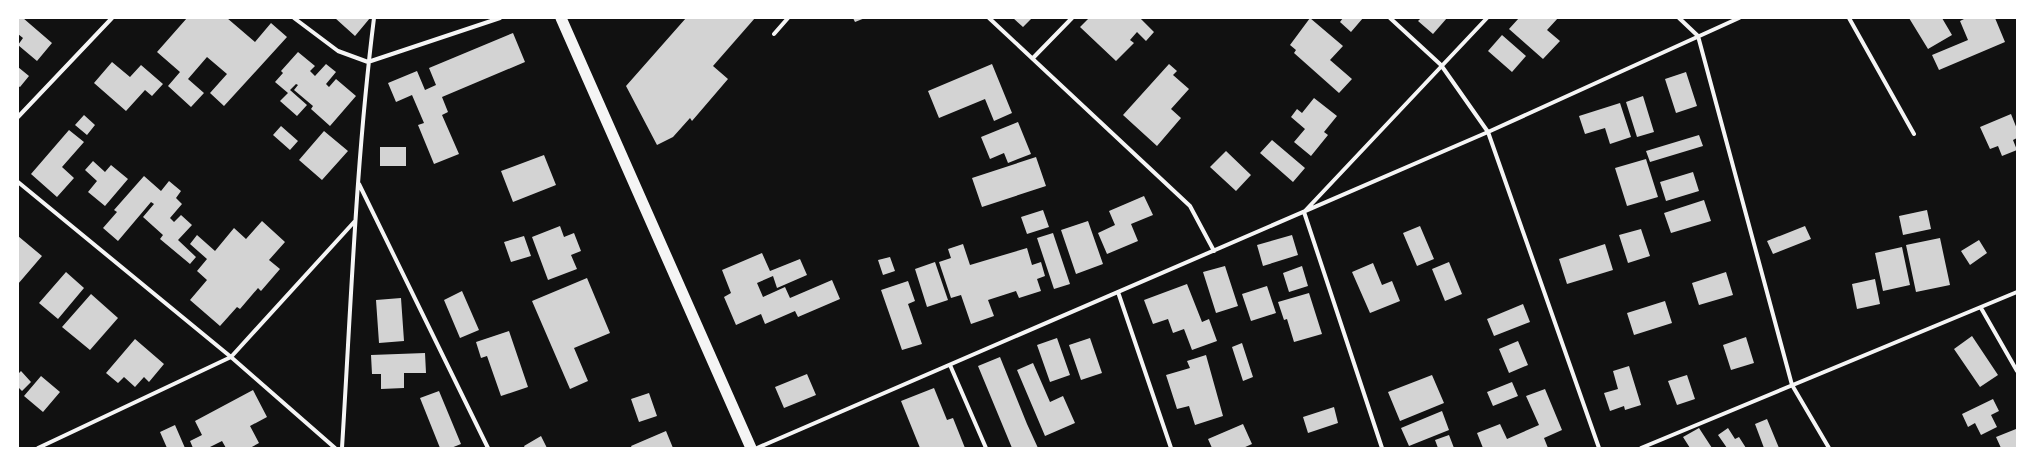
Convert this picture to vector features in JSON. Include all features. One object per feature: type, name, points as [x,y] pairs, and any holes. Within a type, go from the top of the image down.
[{"type":"highway","points":[[560,18],[751,448]]},
{"type":"street","points":[[18,117],[112,18]]},
{"type":"street","points":[[294,18],[338,51],[368,62],[500,18]]},
{"type":"street","points":[[342,448],[356,221],[368,62],[374,18]]},
{"type":"street","points":[[774,34],[788,18]]},
{"type":"street","points":[[989,18],[1190,206],[1214,251]]},
{"type":"street","points":[[1033,58],[1072,18]]},
{"type":"street","points":[[1390,18],[1441,65],[1488,132],[1599,448]]},
{"type":"street","points":[[1304,212],[1441,65],[1487,18]]},
{"type":"street","points":[[1679,18],[1698,36],[1792,385],[1829,448]]},
{"type":"street","points":[[757,448],[1488,132],[1738,18]]},
{"type":"street","points":[[1849,18],[1914,134]]},
{"type":"street","points":[[18,182],[231,358],[335,448]]},
{"type":"street","points":[[359,183],[488,448]]},
{"type":"street","points":[[1304,212],[1382,448]]},
{"type":"street","points":[[38,448],[231,358],[356,221]]},
{"type":"street","points":[[1118,292],[1171,448]]},
{"type":"street","points":[[1641,448],[2017,292]]},
{"type":"street","points":[[1981,308],[2017,370]]},
{"type":"street","points":[[950,365],[986,448]]},
{"type":"building","points":[[18,18],[23,18],[52,43],[37,61],[18,45],[23,38],[18,34]]},
{"type":"building","points":[[187,18],[227,18],[255,42],[271,23],[287,37],[224,106],[210,93],[227,74],[207,57],[188,79],[204,93],[191,107],[168,86],[180,72],[157,52]]},
{"type":"building","points":[[335,18],[370,18],[355,36]]},
{"type":"building","points":[[686,18],[755,18],[713,66],[728,79],[692,121],[690,118],[673,137],[657,145],[626,86]]},
{"type":"building","points":[[853,18],[865,18],[855,22]]},
{"type":"building","points":[[1013,18],[1032,18],[1023,27]]},
{"type":"building","points":[[1089,18],[1140,18],[1154,32],[1146,41],[1137,32],[1130,40],[1134,43],[1116,61],[1080,27]]},
{"type":"building","points":[[1310,18],[1343,46],[1330,60],[1352,79],[1339,93],[1294,53],[1296,50],[1290,45]]},
{"type":"building","points":[[1343,18],[1363,18],[1351,32],[1340,22]]},
{"type":"building","points":[[1421,18],[1447,18],[1433,34],[1418,21]]},
{"type":"building","points":[[1519,18],[1558,18],[1547,30],[1560,41],[1543,59],[1509,29]]},
{"type":"building","points":[[1909,18],[1942,18],[1952,35],[1928,49]]},
{"type":"building","points":[[1966,18],[1995,18],[2005,42],[1939,70],[1932,55],[1968,40],[1960,21]]},
{"type":"building","points":[[513,33],[525,62],[442,97],[448,112],[442,115],[459,154],[434,164],[418,125],[424,123],[412,95],[396,102],[388,83],[417,71],[425,90],[436,85],[429,68]]},
{"type":"building","points":[[1502,35],[1526,56],[1512,72],[1488,51]]},
{"type":"building","points":[[298,52],[315,66],[310,71],[315,76],[326,64],[336,72],[326,84],[329,87],[336,79],[356,96],[330,126],[311,109],[313,106],[294,90],[298,85],[296,84],[290,90],[307,105],[297,116],[280,101],[288,93],[275,82],[283,73],[281,71]]},
{"type":"building","points":[[112,62],[130,77],[141,65],[163,84],[152,96],[145,90],[126,111],[94,83]]},
{"type":"building","points":[[992,64],[1012,113],[994,121],[985,99],[939,118],[928,91]]},
{"type":"building","points":[[1169,64],[1177,71],[1173,75],[1189,89],[1171,109],[1181,118],[1157,146],[1123,115]]},
{"type":"building","points":[[18,67],[29,76],[20,87],[18,86]]},
{"type":"building","points":[[1686,72],[1697,106],[1676,113],[1665,79]]},
{"type":"building","points":[[1643,96],[1654,132],[1637,137],[1626,102]]},
{"type":"building","points":[[1314,98],[1337,116],[1324,132],[1328,135],[1311,156],[1294,142],[1305,129],[1291,117],[1297,109],[1302,113]]},
{"type":"building","points":[[1620,103],[1631,137],[1610,144],[1605,128],[1585,134],[1579,116]]},
{"type":"building","points":[[2011,114],[2017,129],[2017,138],[2013,140],[2017,150],[2002,156],[1998,146],[1990,149],[1980,127]]},
{"type":"building","points":[[84,115],[95,125],[87,135],[75,125]]},
{"type":"building","points":[[1018,122],[1031,154],[1008,163],[1004,153],[990,159],[981,137]]},
{"type":"building","points":[[281,126],[298,141],[290,150],[273,135]]},
{"type":"building","points":[[69,130],[84,142],[62,167],[74,178],[57,197],[31,174]]},
{"type":"building","points":[[324,131],[348,151],[322,180],[299,160]]},
{"type":"building","points":[[1699,135],[1703,146],[1650,162],[1646,151]]},
{"type":"building","points":[[1272,140],[1305,168],[1293,182],[1260,153]]},
{"type":"building","points":[[380,147],[406,147],[406,166],[380,166]]},
{"type":"building","points":[[1226,151],[1251,175],[1236,191],[1210,167]]},
{"type":"building","points":[[544,155],[556,185],[513,202],[501,171]]},
{"type":"building","points":[[1036,157],[1046,186],[982,207],[972,178]]},
{"type":"building","points":[[1646,159],[1658,197],[1627,206],[1615,168]]},
{"type":"building","points":[[93,161],[105,172],[111,165],[128,179],[105,206],[88,192],[97,181],[85,170]]},
{"type":"building","points":[[1693,172],[1699,191],[1666,201],[1660,182]]},
{"type":"building","points":[[144,176],[161,191],[169,181],[181,191],[176,198],[182,204],[170,218],[174,222],[181,215],[192,225],[178,240],[196,257],[190,264],[160,239],[163,235],[143,217],[154,204],[151,202],[118,241],[103,228],[117,212],[114,210]]},
{"type":"building","points":[[1144,196],[1153,215],[1131,224],[1138,241],[1107,254],[1098,233],[1115,225],[1109,211]]},
{"type":"building","points":[[1704,200],[1711,221],[1671,233],[1664,213]]},
{"type":"building","points":[[1043,210],[1049,227],[1027,234],[1021,217]]},
{"type":"building","points":[[1927,210],[1931,229],[1903,235],[1899,216]]},
{"type":"building","points":[[262,221],[285,242],[269,260],[280,269],[261,291],[258,288],[240,309],[237,307],[220,326],[190,300],[207,280],[197,271],[207,259],[190,244],[197,235],[215,251],[234,228],[246,239]]},
{"type":"building","points":[[1088,221],[1103,264],[1076,274],[1061,230]]},
{"type":"building","points":[[560,226],[564,237],[574,233],[581,251],[571,255],[577,269],[548,280],[532,237]]},
{"type":"building","points":[[1420,226],[1434,259],[1417,266],[1403,233]]},
{"type":"building","points":[[1805,226],[1811,239],[1773,254],[1767,241]]},
{"type":"building","points":[[1641,229],[1650,256],[1628,263],[1619,235]]},
{"type":"building","points":[[1053,233],[1070,284],[1054,289],[1037,238]]},
{"type":"building","points":[[1292,235],[1298,255],[1263,266],[1257,245]]},
{"type":"building","points":[[18,236],[42,256],[18,284]]},
{"type":"building","points":[[524,236],[531,256],[511,262],[504,242]]},
{"type":"building","points":[[1940,238],[1950,285],[1916,292],[1906,245]]},
{"type":"building","points":[[1979,240],[1987,253],[1970,265],[1961,251]]},
{"type":"building","points":[[963,244],[970,265],[1027,248],[1032,265],[1041,262],[1045,276],[1037,279],[1041,291],[1019,298],[1016,291],[988,300],[994,316],[971,324],[961,295],[951,298],[939,262],[951,258],[948,249]]},
{"type":"building","points":[[1605,244],[1613,270],[1567,284],[1559,259]]},
{"type":"building","points":[[1902,247],[1910,285],[1883,291],[1875,253]]},
{"type":"building","points":[[762,253],[770,271],[800,259],[807,275],[777,288],[773,276],[757,283],[763,297],[785,287],[790,298],[832,280],[840,299],[798,317],[795,311],[765,324],[761,314],[736,325],[724,297],[731,293],[722,270]]},
{"type":"building","points":[[890,257],[895,271],[883,275],[878,260]]},
{"type":"building","points":[[935,262],[948,300],[927,307],[915,269]]},
{"type":"building","points":[[1449,262],[1462,294],[1445,301],[1432,269]]},
{"type":"building","points":[[1373,263],[1382,285],[1392,281],[1400,301],[1370,313],[1352,272]]},
{"type":"building","points":[[1225,266],[1238,306],[1216,313],[1203,272]]},
{"type":"building","points":[[1302,266],[1308,286],[1289,292],[1283,273]]},
{"type":"building","points":[[66,272],[84,288],[58,319],[39,303]]},
{"type":"building","points":[[1726,272],[1733,295],[1699,305],[1692,283]]},
{"type":"building","points":[[587,278],[610,333],[574,348],[588,381],[570,389],[532,301]]},
{"type":"building","points":[[1875,279],[1880,304],[1857,309],[1852,284]]},
{"type":"building","points":[[908,281],[915,301],[908,304],[922,344],[902,350],[881,290]]},
{"type":"building","points":[[1187,284],[1202,322],[1209,319],[1217,341],[1192,350],[1184,329],[1173,333],[1168,319],[1153,324],[1144,300]]},
{"type":"building","points":[[1267,286],[1276,313],[1251,321],[1242,294]]},
{"type":"building","points":[[462,291],[479,330],[460,338],[444,300]]},
{"type":"building","points":[[1309,293],[1322,334],[1294,342],[1287,319],[1284,320],[1278,302]]},
{"type":"building","points":[[91,294],[118,318],[90,350],[62,327]]},
{"type":"building","points":[[401,298],[404,341],[379,343],[376,300]]},
{"type":"building","points":[[1665,301],[1672,323],[1634,335],[1627,313]]},
{"type":"building","points":[[1523,304],[1530,322],[1494,336],[1487,319]]},
{"type":"building","points":[[509,331],[528,387],[501,396],[487,356],[481,358],[476,342]]},
{"type":"building","points":[[1972,336],[1998,375],[1980,387],[1954,349]]},
{"type":"building","points":[[1746,337],[1754,363],[1731,370],[1723,345]]},
{"type":"building","points":[[1057,338],[1070,375],[1050,382],[1037,345]]},
{"type":"building","points":[[1090,338],[1102,373],[1081,380],[1069,345]]},
{"type":"building","points":[[135,339],[164,364],[149,382],[144,377],[135,387],[124,377],[118,383],[106,373]]},
{"type":"building","points":[[1518,341],[1528,365],[1509,373],[1499,349]]},
{"type":"building","points":[[1242,343],[1253,377],[1243,381],[1232,347]]},
{"type":"building","points":[[425,353],[426,373],[404,373],[404,388],[381,389],[381,374],[372,374],[371,355]]},
{"type":"building","points":[[1206,355],[1223,416],[1195,425],[1189,406],[1177,409],[1166,375],[1190,368],[1187,361]]},
{"type":"building","points":[[1000,357],[1038,448],[1012,448],[978,366]]},
{"type":"building","points":[[1033,363],[1050,402],[1063,396],[1075,423],[1045,436],[1017,370]]},
{"type":"building","points":[[1629,366],[1641,405],[1625,410],[1624,406],[1610,411],[1604,393],[1618,389],[1613,371]]},
{"type":"building","points":[[21,371],[31,382],[22,391],[18,387],[18,374]]},
{"type":"building","points":[[807,374],[816,395],[784,408],[775,387]]},
{"type":"building","points":[[1432,375],[1444,403],[1400,421],[1388,392]]},
{"type":"building","points":[[1687,375],[1695,399],[1677,405],[1668,381]]},
{"type":"building","points":[[41,376],[60,392],[43,412],[24,396]]},
{"type":"building","points":[[1512,382],[1518,396],[1493,406],[1487,392]]},
{"type":"building","points":[[934,388],[947,420],[953,418],[965,448],[920,448],[901,401]]},
{"type":"building","points":[[1545,389],[1562,430],[1544,438],[1548,448],[1483,448],[1477,433],[1500,424],[1507,439],[1539,425],[1526,396]]},
{"type":"building","points":[[253,390],[267,417],[250,426],[259,443],[250,448],[226,448],[222,441],[208,448],[193,448],[190,441],[202,435],[195,421]]},
{"type":"building","points":[[439,391],[461,444],[451,448],[440,448],[420,398]]},
{"type":"building","points":[[649,393],[657,416],[639,422],[631,399]]},
{"type":"building","points":[[1993,399],[1999,411],[1991,415],[1997,427],[1981,435],[1975,423],[1968,427],[1962,414]]},
{"type":"building","points":[[1334,407],[1338,423],[1308,433],[1303,417]]},
{"type":"building","points":[[1442,411],[1449,430],[1409,446],[1401,428]]},
{"type":"building","points":[[1767,419],[1779,448],[1764,448],[1755,424]]},
{"type":"building","points":[[1243,424],[1252,444],[1243,448],[1212,448],[1208,439]]},
{"type":"building","points":[[175,425],[185,448],[167,448],[160,432]]},
{"type":"building","points":[[1699,428],[1712,448],[1690,448],[1683,437]]},
{"type":"building","points":[[1728,428],[1735,439],[1739,437],[1746,448],[1727,448],[1718,435]]},
{"type":"building","points":[[2016,429],[2017,448],[2001,448],[1996,437]]},
{"type":"building","points":[[666,431],[673,448],[632,448],[631,446]]},
{"type":"building","points":[[1449,435],[1454,448],[1438,448],[1435,440]]},
{"type":"building","points":[[541,436],[547,448],[525,448],[524,446]]}]
